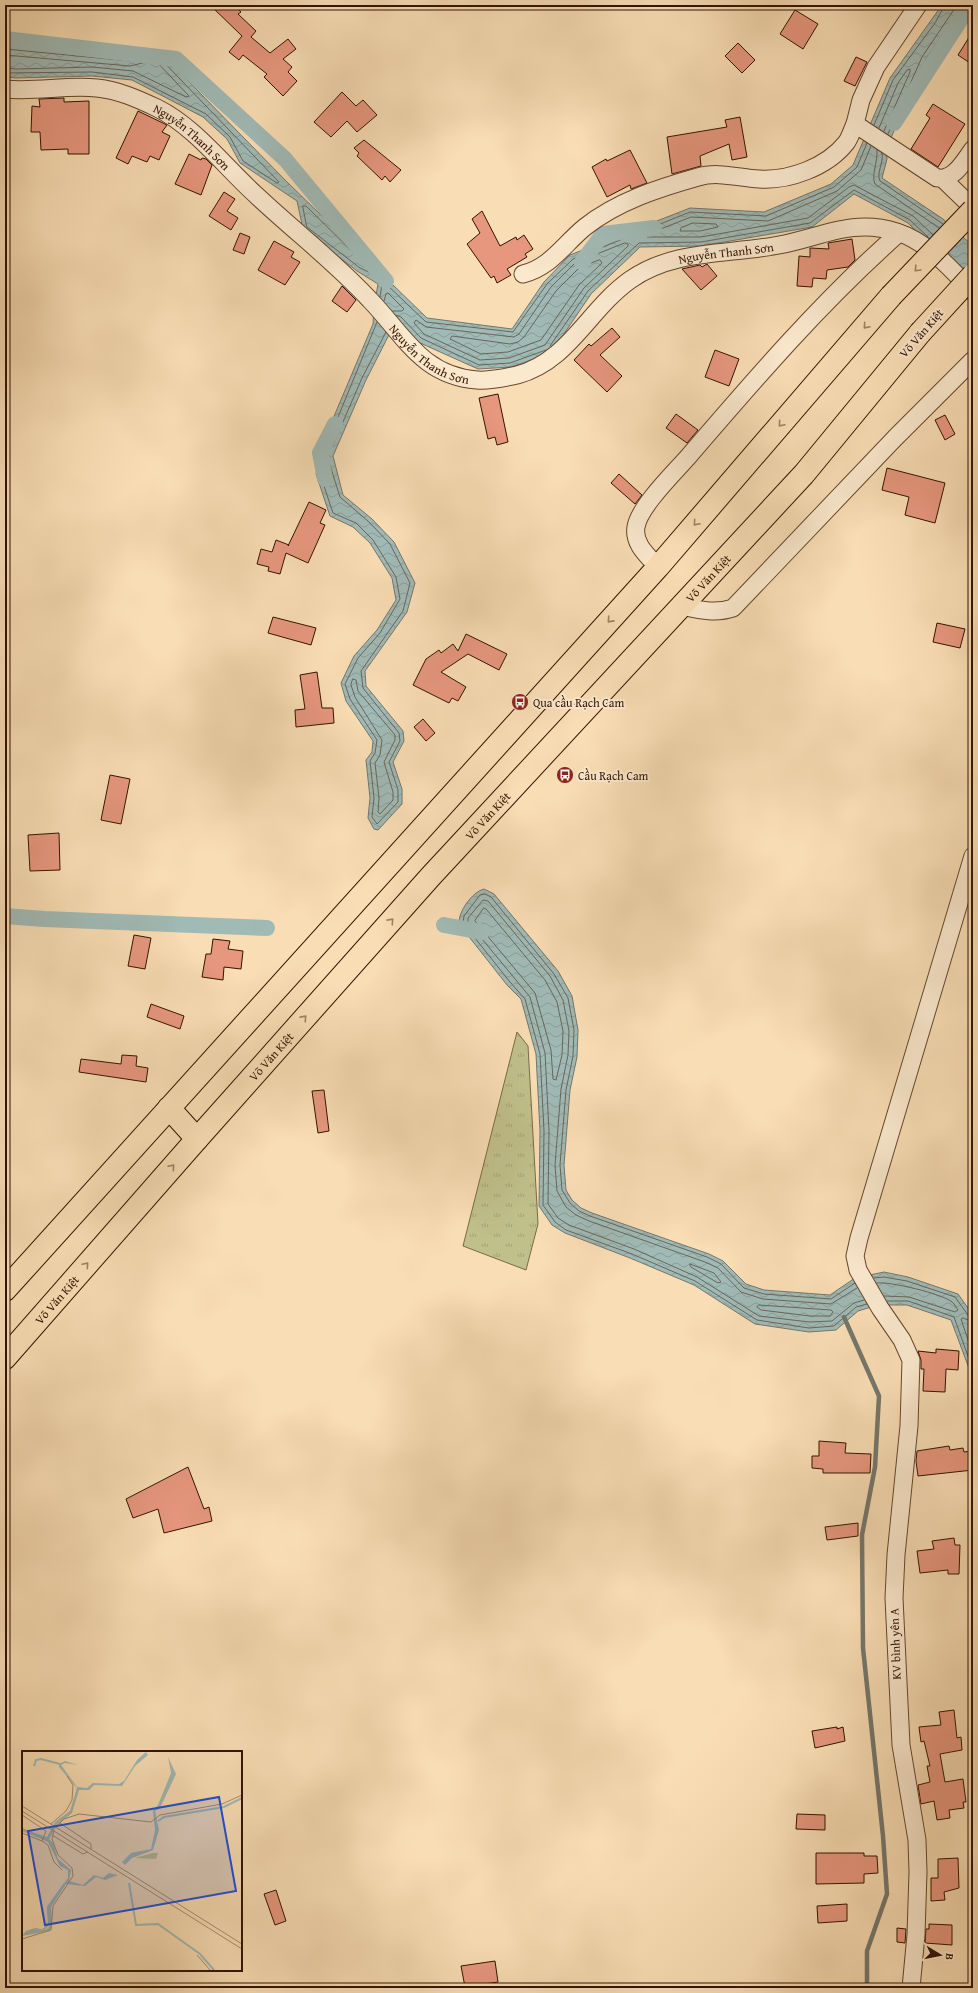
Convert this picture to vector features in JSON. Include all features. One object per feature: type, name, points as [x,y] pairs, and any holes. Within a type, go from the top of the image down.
[{"type":"main road","points":[[5,1290],[658,567],[891,296],[973,209]]},
{"type":"main road","name":"Võ Văn Kiệt","points":[[5,1358],[431,876],[804,474],[920,333],[973,276]]},
{"type":"main road","points":[[169,1108],[197,1139]]},
{"type":"street","points":[[523,274],[532,272],[543,266],[561,252],[585,228],[623,204],[656,189],[704,175],[761,179],[792,175],[805,171],[836,153],[860,127],[861,100],[876,66],[918,5]]},
{"type":"street","name":"Nguyễn Thanh Sơn","points":[[5,89],[95,88],[131,96],[159,109],[177,120],[257,196],[336,266],[372,301],[399,336],[424,360],[439,370],[475,380],[505,378],[528,372],[546,363],[577,335],[618,290],[640,274],[672,260],[692,255],[779,245],[860,226],[899,233],[920,243],[943,261],[973,292]]},
{"type":"street","points":[[860,127],[930,175],[943,179],[973,209]]},
{"type":"street","points":[[943,179],[954,174],[973,149]]},
{"type":"street","points":[[658,567],[640,547],[636,539],[636,526],[645,508],[712,428],[830,298],[899,233]]},
{"type":"street","points":[[682,606],[706,611],[722,612],[733,608],[895,438],[973,360]]},
{"type":"street","name":"KV bình yên A","points":[[911,1988],[916,1935],[918,1872],[917,1840],[901,1745],[894,1598],[896,1555],[909,1433],[912,1372],[911,1360],[907,1350],[858,1270],[855,1256],[859,1238],[973,856]]},
{"type":"green space","points":[[517,1032],[528,1046],[538,1224],[526,1270],[463,1246]]},
{"type":"water","points":[[942,5],[962,5],[926,59],[886,149],[887,159],[882,178],[943,219],[973,246],[973,288],[908,223],[854,194],[812,227],[701,246],[640,247],[591,294],[551,353],[511,367],[478,369],[418,342],[397,319],[366,380],[333,456],[343,495],[372,519],[394,542],[415,583],[407,612],[365,671],[366,686],[403,731],[404,741],[393,762],[402,789],[402,804],[378,830],[374,829],[368,818],[370,798],[366,760],[372,752],[373,741],[346,701],[341,683],[354,656],[377,630],[396,600],[392,578],[370,543],[353,527],[330,516],[316,474],[332,421],[373,324],[378,284],[357,271],[303,229],[297,201],[240,163],[227,139],[203,117],[132,80],[92,76],[5,77],[5,45],[131,57],[158,50],[287,182],[427,318],[512,329],[544,282],[570,255],[690,208],[764,212],[831,184],[853,165],[890,78]]},
{"type":"water","points":[[484,889],[494,894],[558,971],[572,996],[578,1030],[577,1057],[570,1090],[564,1165],[566,1190],[572,1200],[581,1208],[592,1213],[709,1254],[723,1261],[746,1284],[764,1290],[830,1295],[855,1278],[884,1272],[908,1277],[958,1294],[973,1315],[973,1379],[951,1320],[907,1305],[878,1305],[858,1311],[836,1330],[809,1332],[755,1324],[694,1285],[565,1233],[552,1225],[539,1206],[540,1131],[536,1054],[521,999],[507,985],[459,924],[459,919],[463,908],[475,894]]},
{"type":"building","points":[[210,5],[234,5],[241,12],[238,14],[256,31],[251,37],[270,53],[288,39],[296,49],[283,59],[292,67],[288,72],[297,81],[283,96],[264,77],[267,74],[243,55],[239,60],[229,52],[242,36]]},
{"type":"building","points":[[795,10],[818,24],[803,49],[780,34]]},
{"type":"building","points":[[973,31],[973,65],[958,55]]},
{"type":"building","points":[[738,43],[755,60],[742,73],[725,56]]},
{"type":"building","points":[[856,57],[867,62],[855,86],[844,81]]},
{"type":"building","points":[[342,92],[356,106],[363,100],[377,115],[357,132],[347,121],[331,137],[314,122]]},
{"type":"building","points":[[64,98],[64,102],[89,101],[89,154],[68,154],[68,149],[41,150],[40,132],[31,132],[32,106],[40,107],[39,99]]},
{"type":"building","points":[[933,104],[965,124],[938,167],[911,149],[930,118],[926,115]]},
{"type":"building","points":[[138,111],[167,125],[162,132],[170,136],[159,160],[150,156],[147,162],[132,156],[128,164],[116,158]]},
{"type":"building","points":[[740,117],[747,157],[732,160],[729,144],[700,156],[701,166],[672,174],[667,137],[727,127],[725,120]]},
{"type":"building","points":[[364,140],[401,170],[390,182],[385,176],[382,180],[357,156],[359,153],[354,148]]},
{"type":"building","points":[[630,150],[647,183],[631,189],[630,185],[607,197],[592,167],[606,159],[607,161]]},
{"type":"building","points":[[189,154],[201,160],[202,158],[206,159],[212,165],[201,195],[175,184]]},
{"type":"building","points":[[224,192],[235,199],[227,211],[238,218],[231,230],[209,216]]},
{"type":"building","points":[[482,211],[500,246],[516,237],[517,240],[524,235],[533,249],[525,254],[527,257],[507,269],[511,275],[497,283],[494,276],[491,278],[467,244],[480,233],[472,219]]},
{"type":"building","points":[[240,233],[250,237],[244,254],[233,250]]},
{"type":"building","points":[[852,239],[855,260],[848,267],[827,270],[826,279],[813,278],[812,287],[797,286],[799,256],[810,257],[810,248],[829,249],[828,243]]},
{"type":"building","points":[[274,241],[294,252],[291,257],[300,262],[285,285],[258,270]]},
{"type":"building","points":[[707,264],[717,276],[701,290],[682,269],[700,265],[702,267]]},
{"type":"building","points":[[342,286],[356,300],[347,312],[332,301]]},
{"type":"building","points":[[612,328],[620,337],[600,355],[622,376],[607,392],[574,360],[589,344],[591,346]]},
{"type":"building","points":[[715,350],[739,359],[729,386],[705,377]]},
{"type":"building","points":[[498,394],[508,442],[497,445],[495,437],[488,439],[479,398]]},
{"type":"building","points":[[676,414],[698,430],[687,443],[666,428]]},
{"type":"building","points":[[945,415],[955,434],[945,440],[935,420]]},
{"type":"building","points":[[887,468],[945,483],[935,523],[905,515],[909,497],[882,490]]},
{"type":"building","points":[[619,474],[642,495],[635,504],[611,483]]},
{"type":"building","points":[[309,502],[326,510],[320,523],[325,525],[308,563],[286,553],[280,574],[268,571],[269,567],[257,564],[261,549],[272,552],[276,540],[289,545]]},
{"type":"building","points":[[273,617],[316,628],[311,645],[268,633]]},
{"type":"building","points":[[937,623],[965,629],[960,648],[933,642]]},
{"type":"building","points":[[466,634],[507,654],[499,670],[468,654],[441,672],[466,687],[458,701],[452,698],[449,703],[413,685],[426,659],[439,650],[441,653],[453,644],[458,651]]},
{"type":"building","points":[[317,672],[322,708],[333,708],[334,723],[296,727],[295,710],[305,709],[300,675]]},
{"type":"building","points":[[423,719],[435,733],[426,741],[414,727]]},
{"type":"building","points":[[110,775],[130,779],[121,824],[101,820]]},
{"type":"building","points":[[59,833],[60,870],[30,871],[28,835]]},
{"type":"building","points":[[134,935],[151,938],[145,969],[128,966]]},
{"type":"building","points":[[213,939],[230,941],[228,949],[243,951],[241,969],[224,967],[223,980],[202,977],[206,954],[211,954]]},
{"type":"building","points":[[151,1004],[184,1016],[180,1029],[147,1017]]},
{"type":"building","points":[[122,1055],[137,1056],[136,1066],[148,1068],[146,1082],[79,1072],[81,1059],[121,1064]]},
{"type":"building","points":[[324,1090],[329,1131],[318,1133],[312,1091]]},
{"type":"building","points":[[936,1349],[959,1351],[958,1370],[946,1369],[945,1392],[923,1391],[924,1369],[921,1369],[921,1360],[918,1351],[936,1353]]},
{"type":"building","points":[[819,1441],[846,1443],[845,1453],[871,1454],[870,1473],[823,1473],[823,1469],[812,1468],[812,1456],[819,1456]]},
{"type":"building","points":[[949,1446],[950,1450],[963,1448],[964,1452],[972,1451],[973,1470],[918,1476],[916,1461],[917,1451]]},
{"type":"building","points":[[188,1467],[204,1509],[209,1507],[212,1521],[164,1533],[158,1509],[133,1518],[126,1499]]},
{"type":"building","points":[[858,1523],[858,1536],[827,1540],[825,1527]]},
{"type":"building","points":[[954,1538],[955,1545],[960,1545],[959,1574],[948,1574],[948,1570],[920,1573],[917,1551],[934,1549],[932,1541]]},
{"type":"building","points":[[954,1710],[957,1738],[961,1737],[962,1750],[940,1754],[945,1782],[963,1779],[966,1802],[963,1802],[964,1808],[949,1810],[950,1818],[937,1820],[934,1801],[921,1804],[918,1785],[930,1782],[927,1766],[930,1766],[924,1741],[921,1742],[919,1727],[941,1725],[939,1712]]},
{"type":"building","points":[[837,1727],[837,1729],[843,1727],[845,1741],[815,1748],[812,1731]]},
{"type":"building","points":[[797,1814],[825,1815],[825,1830],[796,1829]]},
{"type":"building","points":[[816,1853],[864,1853],[864,1856],[877,1856],[878,1873],[864,1874],[864,1883],[816,1884]]},
{"type":"building","points":[[958,1858],[959,1888],[944,1892],[945,1900],[931,1901],[931,1878],[938,1878],[938,1859]]},
{"type":"building","points":[[276,1890],[286,1921],[275,1925],[264,1894]]},
{"type":"building","points":[[847,1904],[847,1921],[818,1923],[817,1906]]},
{"type":"building","points":[[929,1924],[952,1925],[952,1945],[925,1943],[926,1929],[929,1929]]},
{"type":"building","points":[[897,1928],[906,1929],[905,1943],[897,1942]]},
{"type":"building","points":[[495,1961],[498,1982],[465,1987],[461,1966]]},
{"type":"waterway","points":[[894,123],[970,5]]},
{"type":"waterway","points":[[5,39],[176,59],[285,159],[386,281]]},
{"type":"waterway","points":[[582,262],[603,234],[654,228]]},
{"type":"waterway","points":[[325,479],[320,453],[335,424]]},
{"type":"waterway","points":[[5,916],[44,919],[267,928]]},
{"type":"waterway","points":[[444,925],[482,932]]},
{"type":"waterway","points":[[844,1317],[879,1396],[875,1467],[862,1535],[863,1648],[883,1836],[887,1894],[867,1951],[867,1988]]},
{"type":"place","name":"Qua cầu Rạch Cam","points":[[520,702]]},
{"type":"place","name":"Cầu Rạch Cam","points":[[565,775]]}]
